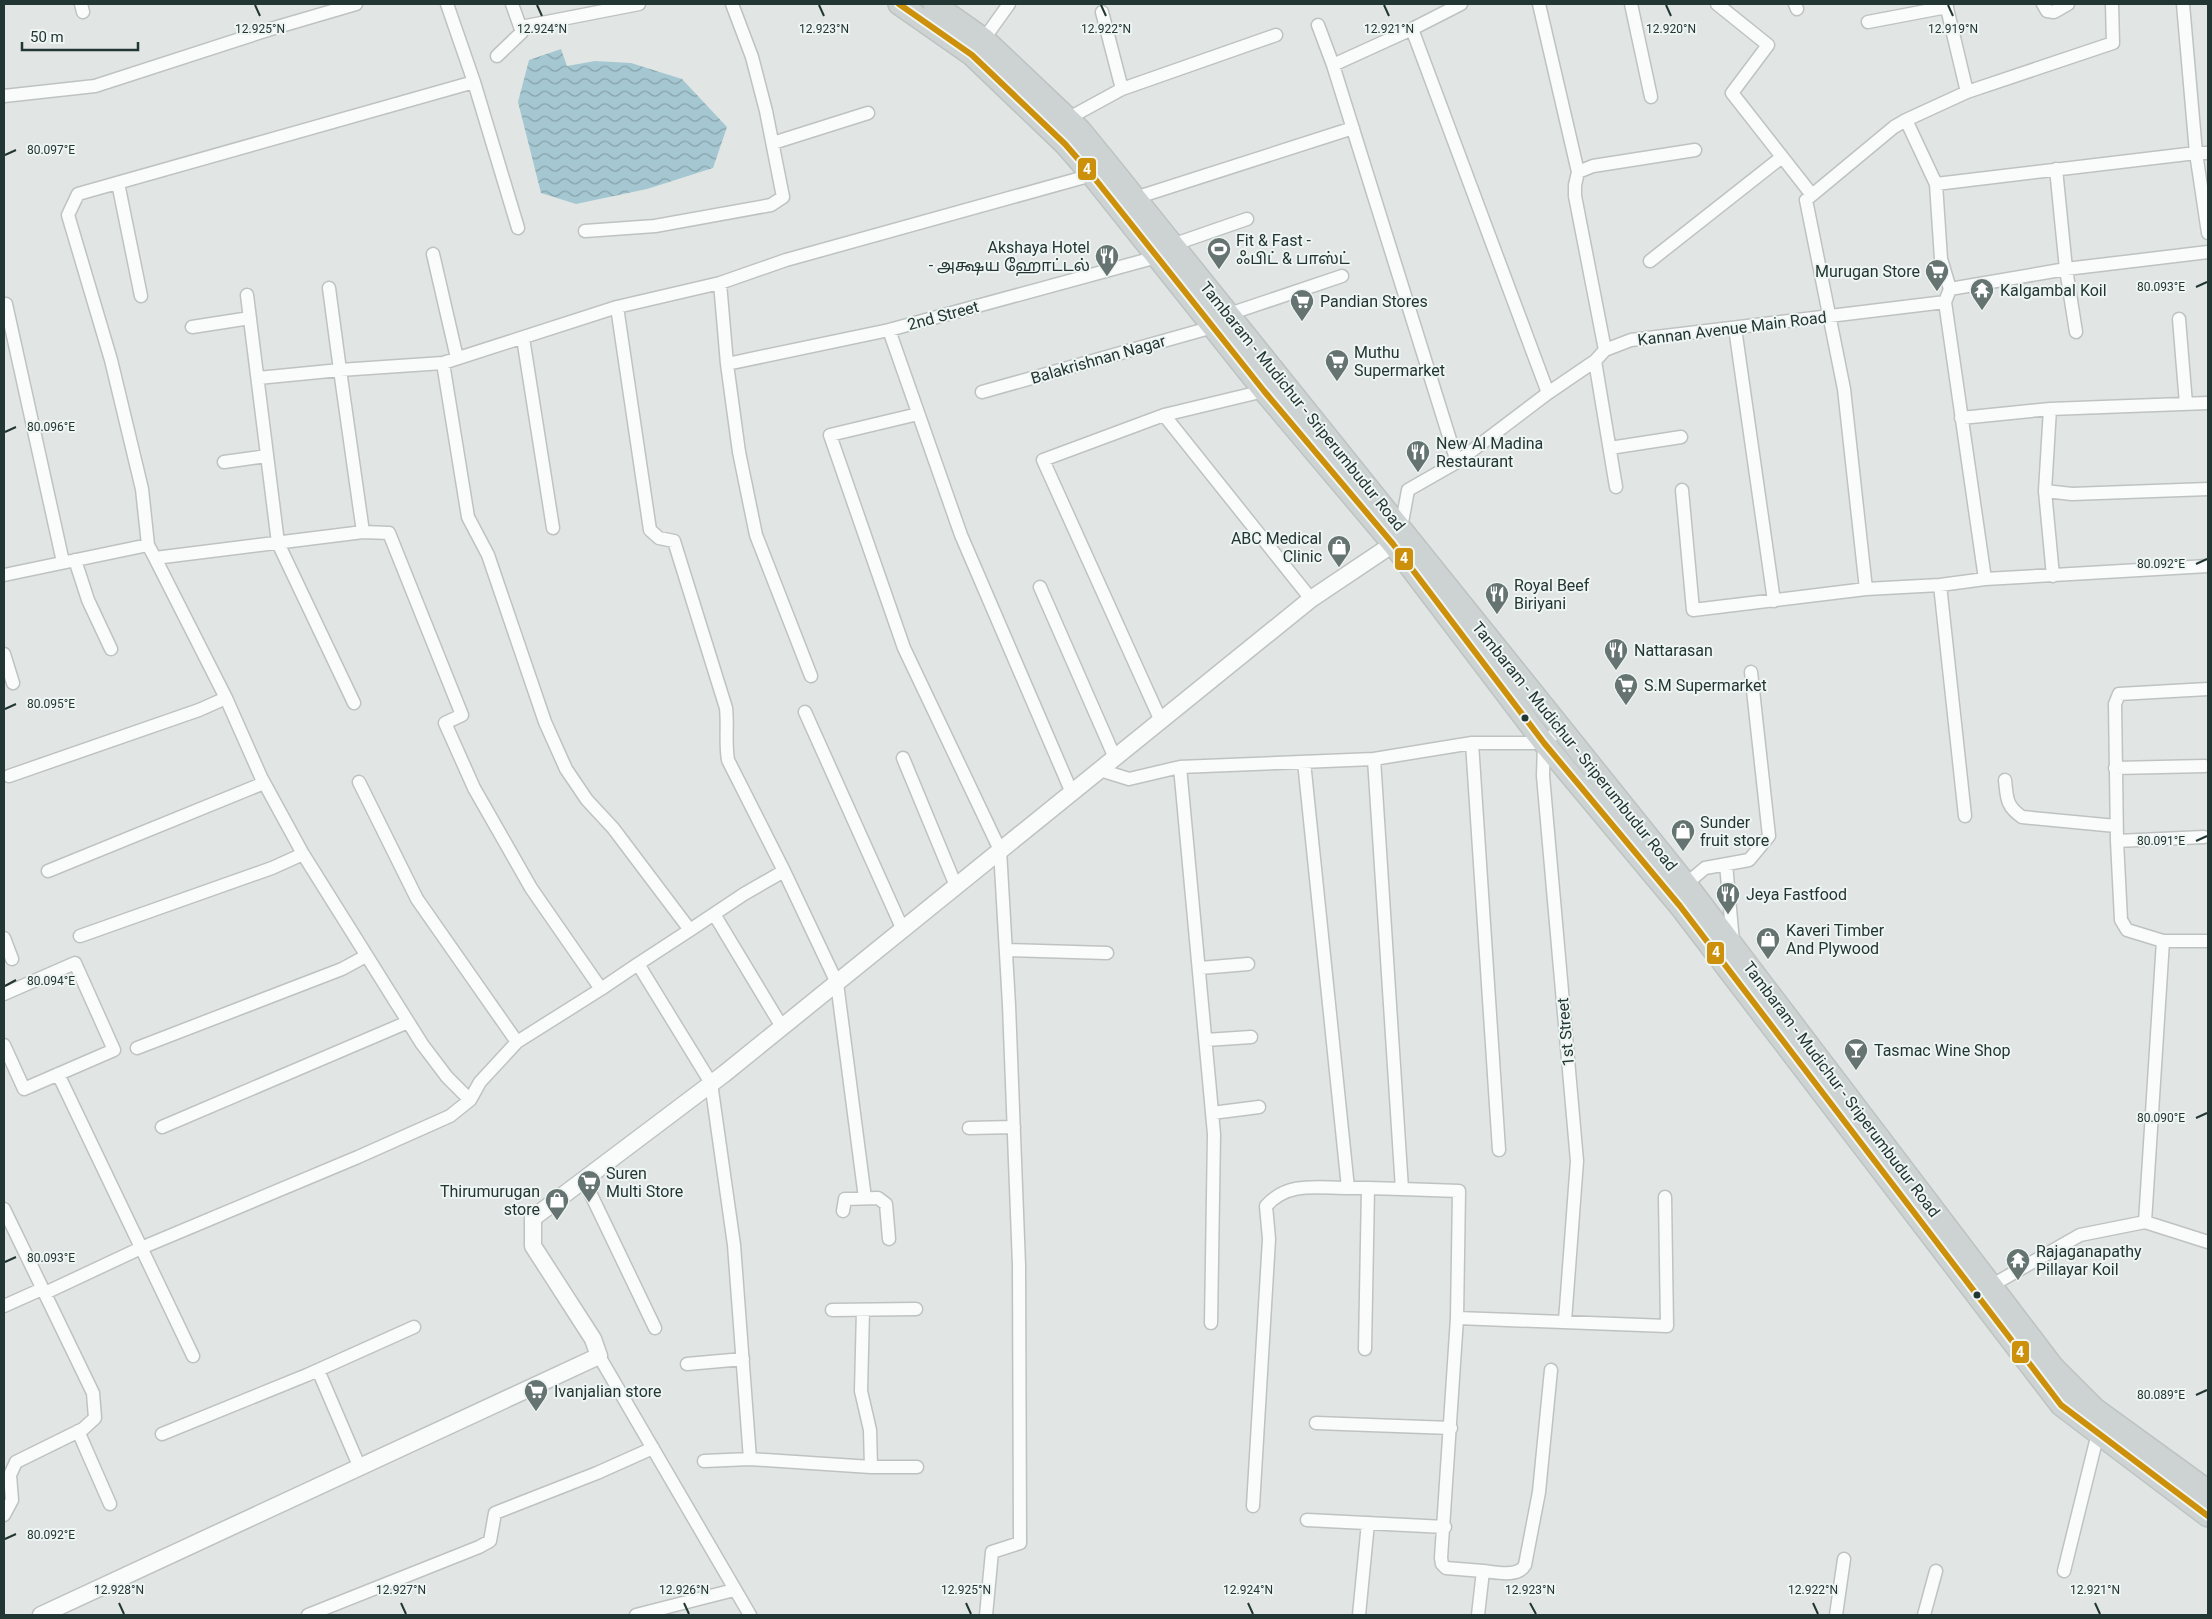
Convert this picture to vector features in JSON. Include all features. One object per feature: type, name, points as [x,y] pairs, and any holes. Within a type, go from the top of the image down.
[{"type":"main road","name":"Tambaram - Mudichur - Sriperumbudur Road","points":[[899,4],[978,47],[1067,119],[1102,156],[1134,198],[1164,251]]},
{"type":"main road","name":"Tambaram - Mudichur - Sriperumbudur Road","points":[[934,4],[978,47],[1092,175],[1164,251],[1397,536],[1561,728],[1734,947],[1985,1290],[2061,1405],[2208,1516]]},
{"type":"main road","name":"Tambaram - Mudichur - Sriperumbudur Road","points":[[1221,320],[1264,391],[1397,536],[1544,743],[1680,906],[1985,1290],[2053,1367],[2095,1409],[2208,1491]]},
{"type":"street","points":[[4,96],[95,86],[274,28],[356,4]]},
{"type":"street","points":[[448,4],[474,82],[518,228]]},
{"type":"street","points":[[497,56],[522,32],[512,4]]},
{"type":"street","points":[[521,27],[640,4]]},
{"type":"street","points":[[585,232],[656,226],[776,203],[783,197],[773,143],[752,57],[732,4]]},
{"type":"street","points":[[978,47],[1010,4]]},
{"type":"street","points":[[1334,65],[1461,4]]},
{"type":"street","points":[[1540,4],[1578,172],[1575,196],[1605,350]]},
{"type":"street","points":[[1631,4],[1651,97]]},
{"type":"street","points":[[1717,4],[1768,45],[1732,93],[1812,195]]},
{"type":"street","points":[[2043,4],[2047,11],[2054,12],[2068,4]]},
{"type":"street","points":[[1866,589],[1844,389],[1806,200],[1906,120],[1967,92],[2113,43],[2112,4]]},
{"type":"street","points":[[2183,4],[2202,153],[2208,233]]},
{"type":"street","points":[[1868,22],[1947,6],[1967,92]]},
{"type":"street","points":[[1102,12],[1122,89]]},
{"type":"street","points":[[1318,25],[1334,65],[1457,462]]},
{"type":"street","points":[[1412,29],[1548,393]]},
{"type":"street","points":[[1067,119],[1122,89],[1276,35]]},
{"type":"street","points":[[470,1100],[448,1077],[408,1022],[303,854],[264,783],[226,698],[148,545],[142,489],[111,360],[68,215],[78,194],[474,82]]},
{"type":"street","points":[[773,143],[868,113]]},
{"type":"street","points":[[1906,120],[1936,184],[1941,259],[1950,290],[1945,302],[1985,579]]},
{"type":"street","points":[[1134,198],[1354,128]]},
{"type":"street","points":[[1578,172],[1593,166],[1695,150]]},
{"type":"street","points":[[1936,184],[2202,153]]},
{"type":"street","points":[[1650,261],[1782,157]]},
{"type":"street","points":[[2056,169],[2066,269],[2076,332]]},
{"type":"street","points":[[258,378],[443,363],[617,307],[720,283],[786,260],[1092,175]]},
{"type":"street","points":[[118,183],[141,296]]},
{"type":"street","name":"2nd Street","points":[[727,364],[889,330],[1164,251],[1247,220]]},
{"type":"street","points":[[1950,290],[2066,269],[2208,252]]},
{"type":"street","points":[[434,254],[457,358]]},
{"type":"street","name":"Balakrishnan Nagar","points":[[982,392],[1221,320],[1342,276]]},
{"type":"street","points":[[720,283],[727,364],[739,452],[756,535],[811,676]]},
{"type":"street","points":[[329,288],[364,532]]},
{"type":"street","points":[[247,295],[278,543],[354,703]]},
{"type":"street","name":"Kannan Avenue Main Road","points":[[1397,536],[1408,490],[1457,462],[1548,393],[1595,361],[1605,350],[1631,340],[1945,302]]},
{"type":"street","points":[[6,304],[58,539],[111,649]]},
{"type":"street","points":[[617,307],[650,530],[659,538],[674,541],[726,708],[728,724],[725,744],[728,760],[784,871],[836,983],[864,1198]]},
{"type":"street","points":[[192,327],[250,318]]},
{"type":"street","points":[[2179,319],[2186,404]]},
{"type":"street","points":[[1734,328],[1774,601]]},
{"type":"street","points":[[889,330],[961,535],[1072,793]]},
{"type":"street","points":[[523,338],[553,528]]},
{"type":"street","points":[[1595,361],[1616,487]]},
{"type":"street","points":[[443,363],[468,517],[488,554],[549,730],[566,769],[587,800],[614,828],[690,930]]},
{"type":"street","points":[[1161,721],[1042,460],[1164,415],[1264,391]]},
{"type":"street","points":[[1961,418],[2050,409],[2208,403]]},
{"type":"street","points":[[2050,409],[2045,491],[2053,576]]},
{"type":"street","points":[[918,414],[830,435],[904,648],[1000,850],[1019,1265],[1020,1543],[992,1552],[986,1615]]},
{"type":"street","points":[[1164,415],[1311,599]]},
{"type":"street","points":[[1610,448],[1681,437]]},
{"type":"street","points":[[224,462],[267,456]]},
{"type":"street","points":[[2045,491],[2072,494],[2208,488]]},
{"type":"street","points":[[1682,490],[1693,610],[1866,589],[1940,585],[1985,579],[2208,566]]},
{"type":"street","points":[[155,558],[364,532],[388,534],[462,715],[445,723],[474,788],[531,888],[601,989]]},
{"type":"street","points":[[750,1615],[599,1356],[593,1339],[533,1246],[533,1218],[782,1027],[1311,599],[1397,536]]},
{"type":"street","points":[[4,574],[148,545]]},
{"type":"street","points":[[1940,585],[1965,816]]},
{"type":"street","points":[[1040,587],[1115,758]]},
{"type":"street","points":[[4,654],[13,683]]},
{"type":"street","points":[[1686,884],[1705,868],[1749,860],[1770,836],[1751,672]]},
{"type":"street","points":[[2208,689],[2119,694],[2115,704],[2116,826],[2121,920],[2127,930],[2163,941],[2208,941]]},
{"type":"street","points":[[9,776],[199,710],[226,698]]},
{"type":"street","points":[[805,712],[903,930]]},
{"type":"street","points":[[1100,770],[1129,779],[1180,767],[1374,760],[1472,743],[1544,743],[1561,728]]},
{"type":"street","points":[[1472,743],[1499,1150]]},
{"type":"street","name":"1st Street","points":[[1544,743],[1543,776],[1577,1161],[1565,1321]]},
{"type":"street","points":[[903,758],[956,886]]},
{"type":"street","points":[[1374,760],[1402,1189]]},
{"type":"street","points":[[1304,762],[1348,1188]]},
{"type":"street","points":[[2116,768],[2205,766]]},
{"type":"street","points":[[1180,767],[1214,1134],[1210,1324]]},
{"type":"street","points":[[2005,780],[2011,810],[2022,817],[2116,826]]},
{"type":"street","points":[[358,782],[417,899],[517,1042]]},
{"type":"street","points":[[48,871],[241,794],[264,783]]},
{"type":"street","points":[[2117,841],[2204,837]]},
{"type":"street","points":[[80,936],[272,868],[303,854]]},
{"type":"street","points":[[1726,864],[1734,947]]},
{"type":"street","points":[[4,1306],[44,1291],[450,1116],[470,1100],[480,1082],[517,1042],[714,914],[784,871]]},
{"type":"street","points":[[714,914],[782,1027]]},
{"type":"street","points":[[4,938],[12,959]]},
{"type":"street","points":[[2144,1222],[2163,941]]},
{"type":"street","points":[[1006,950],[1107,953]]},
{"type":"street","points":[[137,1048],[342,969],[366,956]]},
{"type":"street","points":[[4,994],[75,963],[114,1050],[24,1088],[4,1045]]},
{"type":"street","points":[[638,964],[711,1083],[734,1244],[750,1459]]},
{"type":"street","points":[[1200,968],[1248,964]]},
{"type":"street","points":[[162,1127],[408,1022]]},
{"type":"street","points":[[1206,1040],[1251,1037]]},
{"type":"street","points":[[58,1074],[193,1356]]},
{"type":"street","points":[[1212,1112],[1259,1107]]},
{"type":"street","points":[[969,1128],[1014,1126]]},
{"type":"street","points":[[584,1180],[655,1328]]},
{"type":"street","points":[[1366,1350],[1368,1188]]},
{"type":"street","points":[[1253,1506],[1269,1239],[1266,1206],[1276,1195],[1290,1189],[1368,1188],[1458,1191],[1457,1318],[1442,1564],[1446,1568],[1516,1572],[1522,1570],[1539,1492],[1551,1370]]},
{"type":"street","points":[[1457,1318],[1667,1326],[1664,1197]]},
{"type":"street","points":[[843,1212],[845,1199],[878,1198],[886,1204],[889,1239]]},
{"type":"street","points":[[4,1209],[93,1393],[95,1418],[78,1431],[16,1462],[10,1475],[12,1500],[4,1515]]},
{"type":"street","points":[[1985,1290],[2080,1235],[2144,1222],[2208,1242]]},
{"type":"street","points":[[832,1310],[916,1309]]},
{"type":"street","points":[[863,1310],[861,1391],[870,1430],[871,1467]]},
{"type":"street","points":[[162,1434],[318,1370],[414,1327]]},
{"type":"street","points":[[41,1615],[599,1356]]},
{"type":"street","points":[[687,1364],[742,1359]]},
{"type":"street","points":[[318,1370],[360,1468]]},
{"type":"street","points":[[1316,1423],[1450,1428]]},
{"type":"street","points":[[78,1431],[110,1504]]},
{"type":"street","points":[[2064,1571],[2098,1433]]},
{"type":"street","points":[[308,1615],[478,1547],[490,1541],[495,1513],[597,1473],[653,1448]]},
{"type":"street","points":[[704,1461],[750,1459],[871,1467],[917,1466]]},
{"type":"street","points":[[1307,1520],[1445,1527]]},
{"type":"street","points":[[1358,1615],[1368,1523]]},
{"type":"street","points":[[1836,1615],[1844,1559]]},
{"type":"street","points":[[1478,1615],[1483,1571]]},
{"type":"street","points":[[1924,1615],[1936,1571]]},
{"type":"street","points":[[636,1615],[734,1590]]},
{"type":"water","points":[[561,49],[567,66],[595,61],[631,63],[682,79],[727,127],[713,168],[647,189],[576,204],[541,193],[518,102],[529,60]]},
{"type":"transit line","name":"4","points":[[899,4],[972,55],[1065,144],[1092,175],[1264,391],[1393,544],[1544,743],[1680,906],[2061,1405],[2208,1516]]},
{"type":"place","name":"Fit & Fast - ஃபிட் & பாஸ்ட்","points":[[1219,270]]},
{"type":"place","name":"Akshaya Hotel - அக்ஷய ஹோட்டல்","points":[[1107,277]]},
{"type":"place","name":"Murugan Store","points":[[1937,292]]},
{"type":"place","name":"Kalgambal Koil","points":[[1982,311]]},
{"type":"place","name":"Pandian Stores","points":[[1302,322]]},
{"type":"place","name":"Muthu Supermarket","points":[[1337,382]]},
{"type":"place","name":"New Al Madina Restaurant","points":[[1418,473]]},
{"type":"place","name":"ABC Medical Clinic","points":[[1339,568]]},
{"type":"place","name":"Royal Beef Biriyani","points":[[1497,615]]},
{"type":"place","name":"Nattarasan","points":[[1616,671]]},
{"type":"place","name":"S.M Supermarket","points":[[1626,706]]},
{"type":"place","name":"Sunder fruit store","points":[[1683,852]]},
{"type":"place","name":"Jeya Fastfood","points":[[1728,915]]},
{"type":"place","name":"Kaveri Timber And Plywood","points":[[1768,960]]},
{"type":"place","name":"Tasmac Wine Shop","points":[[1856,1071]]},
{"type":"place","name":"Suren Multi Store","points":[[589,1203]]},
{"type":"place","name":"Thirumurugan store","points":[[557,1221]]},
{"type":"place","name":"Rajaganapathy Pillayar Koil","points":[[2018,1281]]},
{"type":"place","name":"Ivanjalian store","points":[[536,1412]]}]
